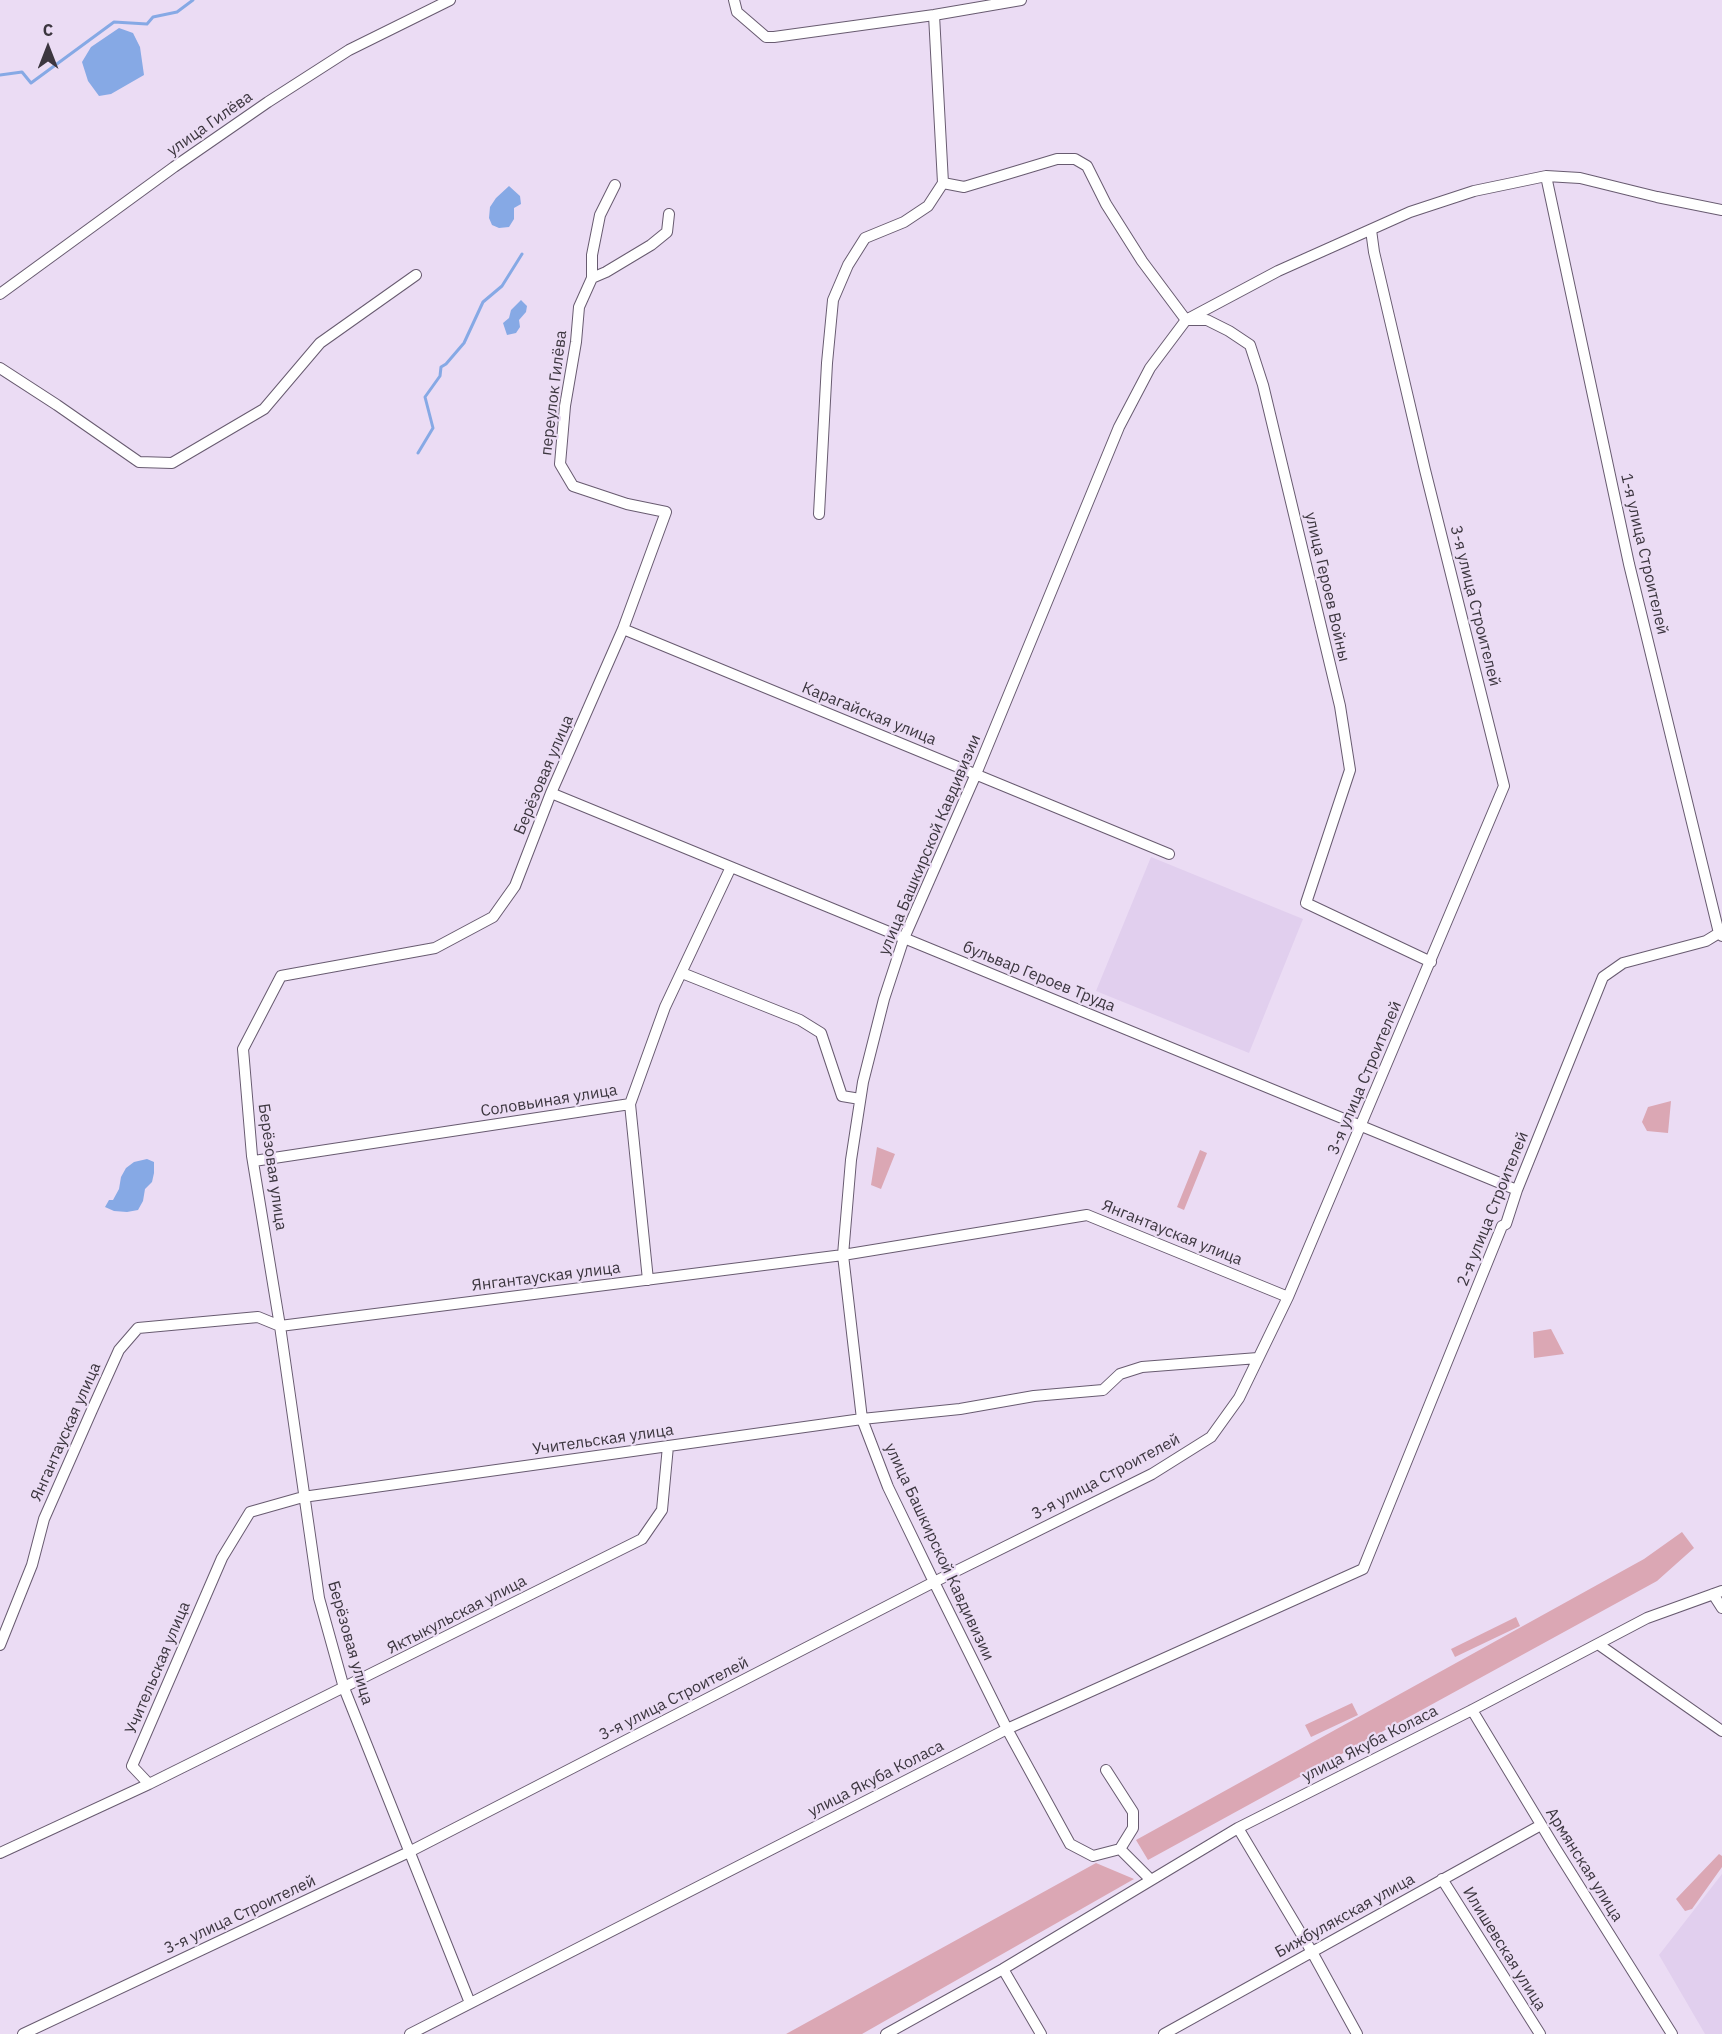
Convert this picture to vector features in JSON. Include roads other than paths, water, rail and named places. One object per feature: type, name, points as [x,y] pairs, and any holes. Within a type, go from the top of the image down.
[{"type":"street","name":"улица Гилёва","points":[[0,294],[174,167],[278,96],[349,50],[450,0]]},
{"type":"street","points":[[734,0],[737,12],[766,37],[934,15],[1021,0]]},
{"type":"street","points":[[819,514],[833,300],[848,265],[865,238],[904,222],[928,206],[943,183],[934,15]]},
{"type":"street","points":[[943,183],[964,187],[1057,159],[1075,159],[1087,166],[1106,204],[1142,261],[1186,320]]},
{"type":"street","name":"улица Башкирской Кавдивизии","points":[[1120,1849],[1093,1856],[1070,1844],[1007,1729],[934,1582],[888,1487],[862,1419],[843,1255],[851,1160],[863,1082],[884,999],[904,938],[976,774],[1119,428],[1150,368],[1186,320],[1278,271],[1410,212],[1474,191],[1546,176],[1580,177],[1656,197],[1722,210]]},
{"type":"street","name":"1-я улица Строителей","points":[[1546,176],[1629,564],[1721,934]]},
{"type":"street","name":"переулок Гилёва","points":[[615,185],[600,215],[592,255],[592,278],[579,307],[576,342],[565,406],[560,464],[573,486],[627,504],[666,512]]},
{"type":"street","points":[[592,278],[651,245],[667,232],[669,214]]},
{"type":"street","name":"3-я улица Строителей","points":[[23,2034],[409,1852],[934,1582],[1152,1474],[1211,1437],[1239,1398],[1288,1297],[1504,786],[1425,470],[1374,252],[1371,230]]},
{"type":"street","points":[[0,368],[140,462],[172,463],[264,409],[320,343],[416,275]]},
{"type":"street","name":"улица Героев Войны","points":[[1186,320],[1207,320],[1230,331],[1250,345],[1263,385],[1340,706],[1350,770],[1306,903],[1431,962]]},
{"type":"street","name":"Берёзовая улица","points":[[470,2003],[344,1688],[319,1598],[254,1161],[243,1048],[281,976],[435,948],[493,917],[515,886],[551,792],[624,629],[666,512]]},
{"type":"street","name":"Карагайская улица","points":[[624,629],[1169,854]]},
{"type":"street","name":"бульвар Героев Труда","points":[[551,792],[1516,1190]]},
{"type":"street","name":"Соловьиная улица","points":[[254,1161],[630,1104],[665,1007],[731,867]]},
{"type":"street","name":"2-я улица Строителей","points":[[1363,1569],[1502,1226],[1506,1224],[1516,1190],[1603,977],[1623,963],[1706,941],[1721,934]]},
{"type":"street","points":[[682,973],[800,1020],[821,1033],[842,1096],[860,1100]]},
{"type":"street","points":[[630,1104],[648,1280]]},
{"type":"street","name":"Янгантауская улица","points":[[0,1645],[32,1565],[44,1519],[119,1350],[138,1328],[258,1317],[280,1326],[843,1255],[1087,1215],[1288,1297]]},
{"type":"street","name":"Учительская улица","points":[[149,1784],[132,1766],[222,1558],[250,1512],[303,1497],[862,1419],[960,1409],[1034,1396],[1102,1390],[1120,1374],[1142,1367],[1258,1358]]},
{"type":"street","name":"Яктыкульская улица","points":[[0,1853],[149,1784],[642,1539],[662,1510],[668,1446]]},
{"type":"street","name":"улица Якуба Коласа","points":[[410,2034],[1007,1729],[1363,1569]]},
{"type":"street","points":[[1717,1593],[1722,1608]]},
{"type":"street","name":"улица Якуба Коласа","points":[[886,2034],[1003,1969],[1238,1828],[1472,1710],[1647,1618],[1717,1593]]},
{"type":"street","points":[[1598,1644],[1722,1731]]},
{"type":"street","name":"Армянская улица","points":[[1472,1710],[1672,2034]]},
{"type":"street","points":[[1106,1770],[1132,1812],[1133,1828],[1120,1849],[1150,1879]]},
{"type":"street","name":"Бижбулякская улица","points":[[1164,2034],[1541,1825]]},
{"type":"street","points":[[1238,1828],[1312,1952],[1357,2034]]},
{"type":"street","name":"Илишевская улица","points":[[1442,1880],[1540,2034]]},
{"type":"street","points":[[1003,1969],[1041,2034]]},
{"type":"water","points":[[119,28],[133,33],[140,47],[144,75],[111,94],[99,96],[88,81],[82,62],[91,47]]},
{"type":"water","points":[[509,186],[520,196],[521,204],[514,208],[514,219],[509,227],[499,228],[492,225],[489,218],[490,207]]},
{"type":"water","points":[[521,300],[527,306],[526,312],[519,320],[520,327],[516,333],[507,335],[503,323]]},
{"type":"water","points":[[147,1159],[154,1162],[154,1173],[152,1182],[145,1189],[143,1201],[138,1210],[114,1211],[105,1207],[109,1200],[113,1200],[119,1189],[121,1177],[126,1168],[134,1162]]},
{"type":"waterway","points":[[0,75],[22,72],[31,83],[114,22],[147,24],[153,17],[177,12],[193,0]]},
{"type":"waterway","points":[[418,453],[433,428],[425,397],[440,376],[441,367],[464,343],[483,302],[502,286],[522,254]]}]
